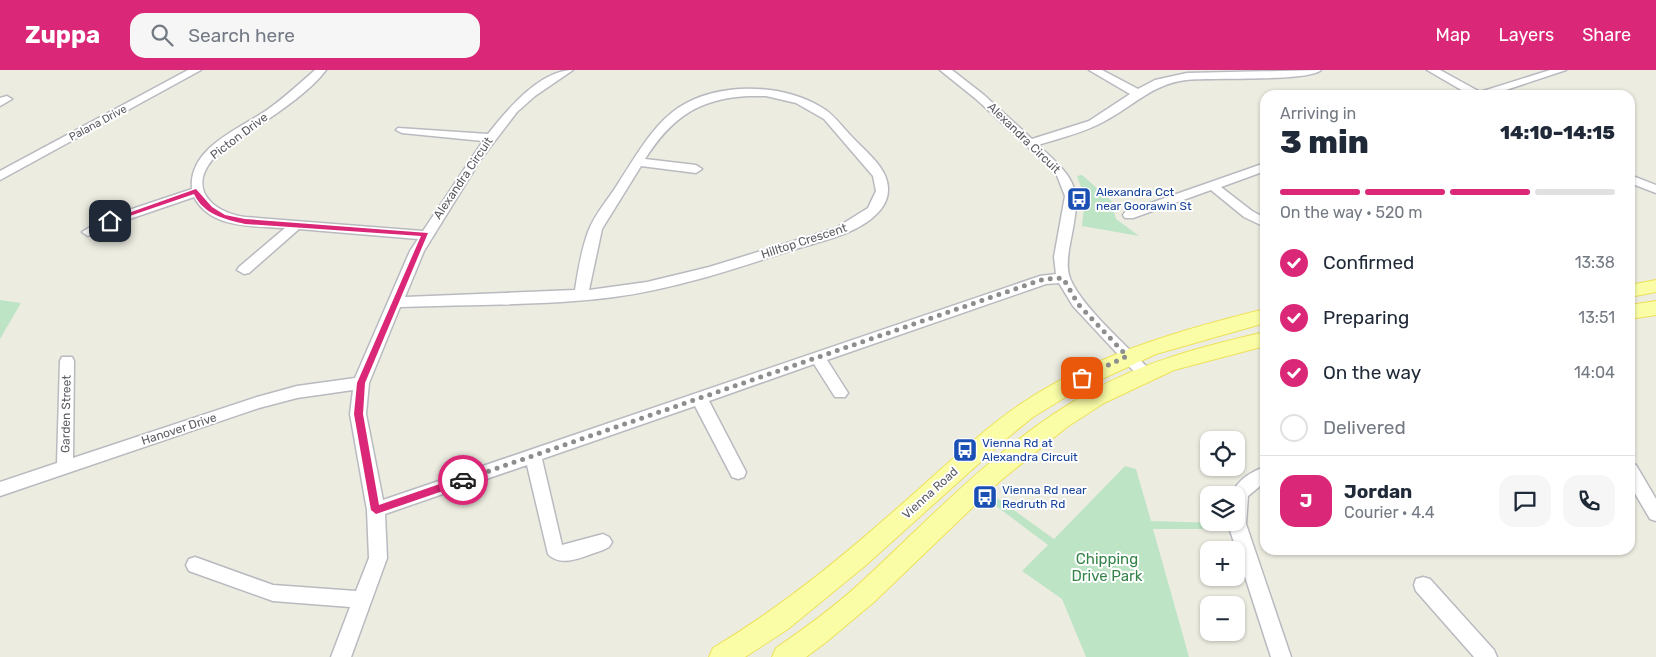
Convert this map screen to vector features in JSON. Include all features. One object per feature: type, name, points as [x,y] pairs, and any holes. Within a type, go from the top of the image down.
[{"type":"main road","points":[[1635,290],[1656,286]]},
{"type":"main road","points":[[1635,311],[1656,308]]},
{"type":"main road","name":"Vienna Road","points":[[722,657],[791,614],[833,580],[1003,429],[1039,402],[1068,385],[1127,356],[1171,340],[1260,317]]},
{"type":"main road","points":[[785,657],[819,633],[864,595],[984,482],[1065,417],[1145,374],[1212,352],[1260,340]]},
{"type":"street","name":"Palana Drive","points":[[0,176],[196,70]]},
{"type":"street","name":"Picton Drive","points":[[196,192],[196,179],[200,168],[210,156],[272,111],[321,70]]},
{"type":"street","name":"Alexandra Circuit","points":[[945,70],[980,96],[1032,142],[1061,172],[1071,196],[1061,257],[1063,278],[1078,304],[1145,374]]},
{"type":"street","points":[[1094,70],[1137,93]]},
{"type":"street","points":[[1032,142],[1092,124],[1137,93],[1169,78],[1209,72],[1278,75],[1311,70]]},
{"type":"street","points":[[1432,70],[1470,90]]},
{"type":"street","points":[[1493,90],[1540,73],[1560,70]]},
{"type":"street","points":[[546,71],[564,72]]},
{"type":"street","name":"Alexandra Circuit","points":[[341,657],[364,600],[378,558],[376,510],[358,414],[361,383],[425,234],[489,138],[525,99],[564,72]]},
{"type":"street","name":"Hilltop Crescent","points":[[395,302],[581,295],[603,294],[681,279],[841,231],[869,215],[879,203],[882,192],[881,181],[874,168],[827,116],[802,101],[776,94],[742,94],[721,96],[684,110],[664,126],[598,223],[581,295]]},
{"type":"street","points":[[402,130],[489,138]]},
{"type":"street","points":[[638,162],[696,169]]},
{"type":"street","points":[[1129,215],[1260,169]]},
{"type":"street","points":[[1635,181],[1656,189]]},
{"type":"street","points":[[1212,185],[1248,214],[1260,220]]},
{"type":"street","points":[[88,232],[110,221],[196,192],[201,201],[222,216],[245,222],[425,234]]},
{"type":"street","points":[[244,270],[295,226]]},
{"type":"street","points":[[376,510],[1044,279],[1063,278]]},
{"type":"street","points":[[817,357],[840,393]]},
{"type":"street","name":"Garden Street","points":[[65,467],[67,361]]},
{"type":"street","name":"Hanover Drive","points":[[0,489],[273,398],[333,385],[361,383]]},
{"type":"street","points":[[699,398],[738,472]]},
{"type":"street","points":[[534,456],[554,549],[558,553],[563,554],[603,542]]},
{"type":"street","points":[[1260,476],[1250,481],[1242,489],[1236,501],[1237,524],[1281,657]]},
{"type":"street","points":[[1635,478],[1656,514]]},
{"type":"street","points":[[195,565],[273,593],[364,600]]},
{"type":"street","points":[[1423,585],[1487,657]]},
{"type":"green space","points":[[1082,175],[1117,206],[1114,212],[1116,219],[1139,236],[1082,226],[1085,198],[1077,176]]},
{"type":"green space","points":[[0,300],[21,303],[0,339]]},
{"type":"green space","name":"Chipping Drive Park","points":[[1125,466],[1136,469],[1151,521],[1200,522],[1200,529],[1153,529],[1189,657],[1086,657],[1062,599],[1022,571],[1048,545],[992,503],[997,498],[1054,539]]},
{"type":"way so far","points":[[463,480],[1044,279],[1063,278],[1078,304],[1127,356],[1082,378]]},
{"type":"place","name":"Alexandra Cct near Goorawin St","points":[[1079,199]]},
{"type":"place","name":"Vienna Rd at Alexandra Circuit","points":[[965,450]]},
{"type":"place","name":"Vienna Rd near Redruth Rd","points":[[985,497]]},
{"type":"route","points":[[110,221],[196,192],[201,201],[222,216],[245,222],[425,234],[361,383],[358,414],[376,510],[463,480]]}]
